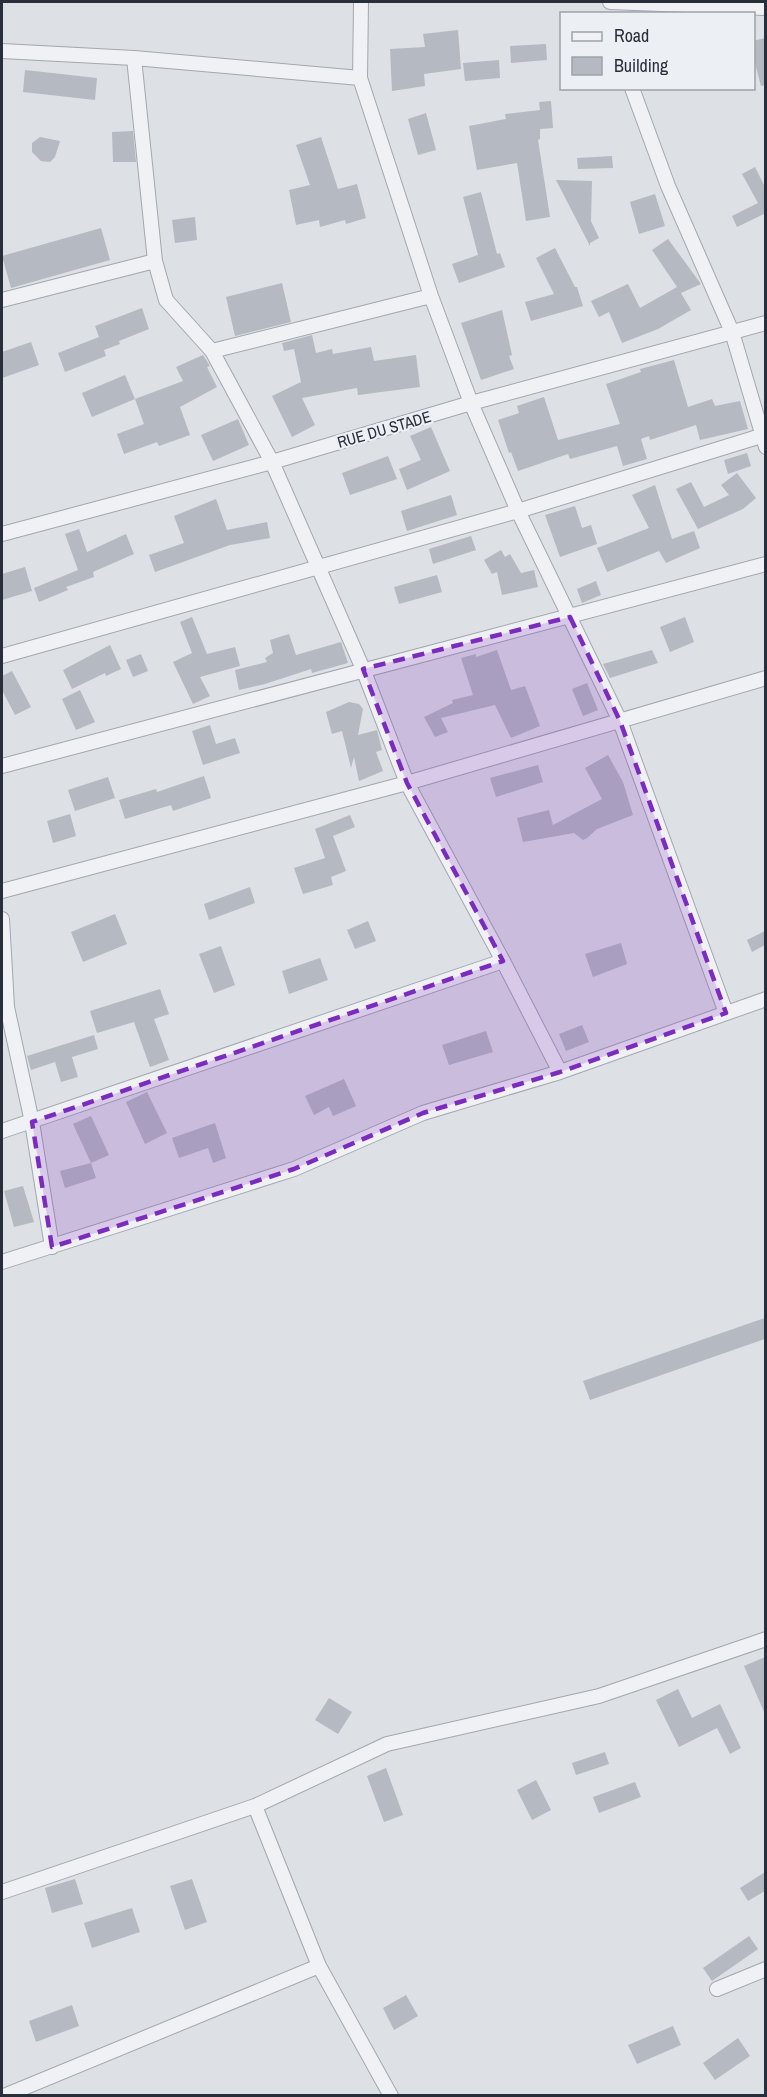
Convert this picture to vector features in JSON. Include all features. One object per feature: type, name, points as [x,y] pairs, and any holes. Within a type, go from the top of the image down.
[{"type":"street","points":[[361,2],[360,78],[431,296],[471,403],[518,511],[620,721],[726,1013]]},
{"type":"street","points":[[610,2],[765,8]]},
{"type":"street","points":[[2,51],[134,58],[360,78]]},
{"type":"street","points":[[134,58],[155,261],[166,300],[212,351],[272,462],[363,669],[407,783],[560,1072]]},
{"type":"street","points":[[2,656],[764,440],[732,332],[668,186],[633,90]]},
{"type":"street","points":[[2,300],[155,261]]},
{"type":"street","points":[[212,351],[431,296]]},
{"type":"street","name":"RUE DU STADE","points":[[2,534],[272,462],[471,403],[765,323]]},
{"type":"street","points":[[2,766],[765,564]]},
{"type":"street","points":[[2,891],[407,783],[765,678]]},
{"type":"street","points":[[2,919],[7,1007],[32,1122],[52,1247]]},
{"type":"street","points":[[2,1131],[503,961]]},
{"type":"street","points":[[2,1262],[294,1169],[423,1113],[560,1072],[765,999]]},
{"type":"street","points":[[2,1892],[255,1806],[387,1744],[599,1696],[765,1639]]},
{"type":"street","points":[[255,1806],[320,1966],[391,2096]]},
{"type":"street","points":[[4,2096],[320,1966]]},
{"type":"street","points":[[717,1989],[765,1970]]},
{"type":"highlighted area","points":[[570,617],[620,721],[726,1013],[560,1072],[423,1113],[294,1169],[52,1247],[32,1122],[503,961],[407,783],[363,669]]},
{"type":"building","points":[[458,30],[461,69],[424,74],[425,86],[392,91],[390,49],[425,47],[423,34]]},
{"type":"building","points":[[765,38],[765,85],[761,86],[755,64],[755,40]]},
{"type":"building","points":[[546,44],[547,60],[511,63],[510,46]]},
{"type":"building","points":[[499,60],[500,78],[465,81],[463,63]]},
{"type":"building","points":[[25,70],[97,78],[95,100],[23,92]]},
{"type":"building","points":[[551,101],[553,128],[540,129],[538,140],[550,217],[526,221],[517,163],[477,170],[469,126],[506,119],[505,114],[540,110],[539,102]]},
{"type":"building","points":[[426,113],[436,150],[418,155],[408,119]]},
{"type":"building","points":[[133,131],[136,162],[113,162],[112,132]]},
{"type":"building","points":[[40,137],[60,141],[55,157],[50,162],[41,161],[32,152],[32,143]]},
{"type":"building","points":[[321,137],[338,189],[357,184],[366,218],[346,224],[345,220],[320,227],[319,220],[296,225],[289,190],[310,185],[296,145]]},
{"type":"building","points":[[612,156],[613,168],[578,169],[577,158]]},
{"type":"building","points":[[755,167],[765,187],[765,216],[764,214],[737,227],[732,216],[758,203],[742,174]]},
{"type":"building","points":[[556,180],[592,181],[591,221],[599,238],[590,243],[590,246]]},
{"type":"building","points":[[481,192],[497,254],[500,253],[505,267],[459,283],[452,264],[478,255],[463,197]]},
{"type":"building","points":[[655,194],[665,226],[639,234],[630,202]]},
{"type":"building","points":[[195,217],[197,240],[175,243],[172,220]]},
{"type":"building","points":[[101,228],[110,260],[11,288],[2,256]]},
{"type":"building","points":[[668,239],[701,284],[681,293],[691,310],[658,329],[622,343],[609,312],[599,317],[591,301],[628,284],[640,308],[677,287],[652,250]]},
{"type":"building","points":[[555,248],[577,287],[583,306],[531,321],[525,302],[554,294],[536,258]]},
{"type":"building","points":[[282,283],[291,322],[235,336],[226,297]]},
{"type":"building","points":[[142,308],[149,329],[119,341],[120,344],[104,350],[106,356],[65,372],[58,353],[99,337],[95,326]]},
{"type":"building","points":[[502,310],[512,355],[509,356],[514,369],[481,380],[461,323]]},
{"type":"building","points":[[312,335],[316,353],[332,349],[333,354],[371,347],[374,361],[416,355],[420,387],[358,395],[357,388],[302,398],[315,425],[292,437],[272,396],[301,382],[294,349],[284,351],[282,343]]},
{"type":"building","points":[[31,342],[39,365],[2,378],[2,352]]},
{"type":"building","points":[[203,355],[210,366],[207,367],[217,387],[180,407],[190,435],[159,446],[157,442],[124,454],[117,434],[144,424],[135,399],[183,381],[176,367]]},
{"type":"building","points":[[674,360],[688,407],[712,399],[715,406],[740,401],[748,429],[700,440],[696,425],[650,440],[649,436],[641,439],[647,459],[623,466],[617,446],[570,459],[568,454],[518,471],[511,452],[509,453],[498,420],[519,413],[517,406],[544,397],[558,440],[620,424],[606,384],[641,372],[640,369]]},
{"type":"building","points":[[125,375],[135,399],[92,417],[82,393]]},
{"type":"building","points":[[238,419],[249,445],[213,461],[201,435]]},
{"type":"building","points":[[431,427],[450,471],[407,490],[399,469],[421,460],[410,436]]},
{"type":"building","points":[[747,453],[751,466],[728,474],[724,460]]},
{"type":"building","points":[[388,456],[397,479],[350,495],[342,473]]},
{"type":"building","points":[[737,473],[756,498],[743,509],[698,529],[676,489],[691,482],[704,507],[729,495],[721,485]]},
{"type":"building","points":[[655,485],[672,539],[694,531],[700,548],[666,563],[659,551],[607,572],[597,548],[649,528],[632,495]]},
{"type":"building","points":[[451,495],[457,515],[407,531],[401,511]]},
{"type":"building","points":[[216,499],[227,530],[267,522],[270,538],[230,545],[155,572],[149,555],[184,543],[174,516]]},
{"type":"building","points":[[575,506],[582,528],[591,525],[597,544],[560,557],[545,515]]},
{"type":"building","points":[[79,529],[87,552],[126,534],[134,554],[93,572],[94,577],[66,587],[68,590],[39,602],[34,588],[78,570],[65,534]]},
{"type":"building","points":[[471,536],[476,550],[433,564],[429,549]]},
{"type":"building","points":[[501,550],[505,557],[510,554],[521,573],[534,570],[538,587],[502,595],[497,572],[492,574],[484,560]]},
{"type":"building","points":[[25,567],[32,591],[2,600],[2,574]]},
{"type":"building","points":[[437,575],[442,592],[399,604],[394,587]]},
{"type":"building","points":[[596,581],[601,595],[582,603],[577,589]]},
{"type":"building","points":[[192,617],[207,654],[235,647],[240,666],[200,677],[210,696],[193,704],[173,662],[192,653],[180,622]]},
{"type":"building","points":[[685,617],[694,642],[670,652],[660,627]]},
{"type":"building","points":[[289,634],[296,655],[341,642],[348,663],[312,673],[311,669],[239,690],[235,670],[267,662],[265,658],[273,653],[270,640]]},
{"type":"building","points":[[110,645],[121,669],[106,676],[105,673],[72,689],[63,670]]},
{"type":"building","points":[[497,650],[511,690],[525,686],[540,726],[511,738],[495,705],[441,718],[448,732],[435,737],[424,717],[453,703],[452,700],[473,695],[461,658],[476,654],[476,657]]},
{"type":"building","points":[[652,650],[658,663],[610,678],[603,664]]},
{"type":"building","points":[[141,654],[148,671],[133,677],[126,660]]},
{"type":"building","points":[[12,671],[31,707],[15,715],[2,690],[2,676]]},
{"type":"building","points":[[587,683],[598,710],[583,716],[572,689]]},
{"type":"building","points":[[80,690],[95,722],[76,730],[62,699]]},
{"type":"building","points":[[349,702],[359,704],[363,709],[358,735],[377,730],[382,750],[376,752],[383,771],[359,781],[354,757],[351,768],[342,731],[332,734],[326,712]]},
{"type":"building","points":[[210,725],[216,744],[235,738],[240,753],[203,765],[192,731]]},
{"type":"building","points":[[608,755],[623,782],[633,815],[597,829],[583,840],[574,833],[523,842],[517,818],[549,810],[553,825],[602,799],[585,768]]},
{"type":"building","points":[[538,765],[543,782],[496,797],[490,778]]},
{"type":"building","points":[[204,776],[211,798],[173,811],[171,805],[125,819],[119,800],[156,789],[157,792]]},
{"type":"building","points":[[108,777],[115,798],[75,811],[68,790]]},
{"type":"building","points":[[70,814],[76,836],[53,843],[47,821]]},
{"type":"building","points":[[350,815],[355,827],[333,836],[346,871],[331,877],[333,885],[303,894],[294,868],[325,858],[315,829]]},
{"type":"building","points":[[250,887],[255,903],[209,920],[204,904]]},
{"type":"building","points":[[115,914],[127,944],[83,962],[71,932]]},
{"type":"building","points":[[368,921],[376,941],[355,949],[347,930]]},
{"type":"building","points":[[765,931],[765,945],[752,952],[747,940]]},
{"type":"building","points":[[621,943],[627,964],[593,977],[585,954]]},
{"type":"building","points":[[221,946],[235,985],[214,993],[199,954]]},
{"type":"building","points":[[320,958],[328,980],[289,994],[282,971]]},
{"type":"building","points":[[160,989],[169,1014],[154,1019],[169,1060],[150,1067],[134,1022],[97,1033],[90,1011]]},
{"type":"building","points":[[582,1025],[589,1042],[566,1051],[559,1034]]},
{"type":"building","points":[[486,1031],[493,1052],[449,1065],[442,1045]]},
{"type":"building","points":[[94,1035],[98,1049],[72,1057],[78,1077],[61,1082],[55,1062],[31,1070],[27,1056]]},
{"type":"building","points":[[344,1079],[356,1106],[333,1116],[329,1107],[314,1115],[305,1096]]},
{"type":"building","points":[[147,1092],[167,1133],[145,1144],[126,1102]]},
{"type":"building","points":[[91,1116],[109,1155],[91,1163],[73,1124]]},
{"type":"building","points":[[215,1123],[226,1158],[213,1163],[208,1148],[179,1158],[172,1138]]},
{"type":"building","points":[[91,1163],[96,1178],[65,1188],[60,1171]]},
{"type":"building","points":[[23,1186],[34,1222],[14,1227],[4,1191]]},
{"type":"building","points":[[765,1318],[765,1339],[590,1400],[583,1381]]},
{"type":"building","points":[[765,1657],[765,1714],[744,1666]]},
{"type":"building","points":[[678,1689],[692,1718],[720,1704],[741,1748],[730,1754],[717,1728],[679,1747],[656,1700]]},
{"type":"building","points":[[329,1698],[352,1712],[338,1734],[315,1720]]},
{"type":"building","points":[[605,1752],[609,1764],[576,1775],[572,1763]]},
{"type":"building","points":[[386,1768],[403,1815],[384,1822],[367,1776]]},
{"type":"building","points":[[536,1780],[551,1810],[532,1820],[517,1790]]},
{"type":"building","points":[[635,1782],[641,1797],[599,1813],[593,1797]]},
{"type":"building","points":[[765,1872],[765,1891],[748,1901],[740,1888]]},
{"type":"building","points":[[75,1879],[83,1904],[52,1913],[45,1888]]},
{"type":"building","points":[[192,1879],[207,1922],[185,1930],[170,1886]]},
{"type":"building","points":[[132,1908],[140,1932],[92,1948],[84,1923]]},
{"type":"building","points":[[749,1936],[758,1949],[712,1981],[703,1968]]},
{"type":"building","points":[[406,1995],[418,2016],[394,2030],[383,2008]]},
{"type":"building","points":[[72,2005],[79,2026],[36,2042],[29,2021]]},
{"type":"building","points":[[673,2026],[681,2045],[637,2064],[628,2045]]},
{"type":"building","points":[[738,2038],[750,2056],[715,2080],[703,2063]]}]
